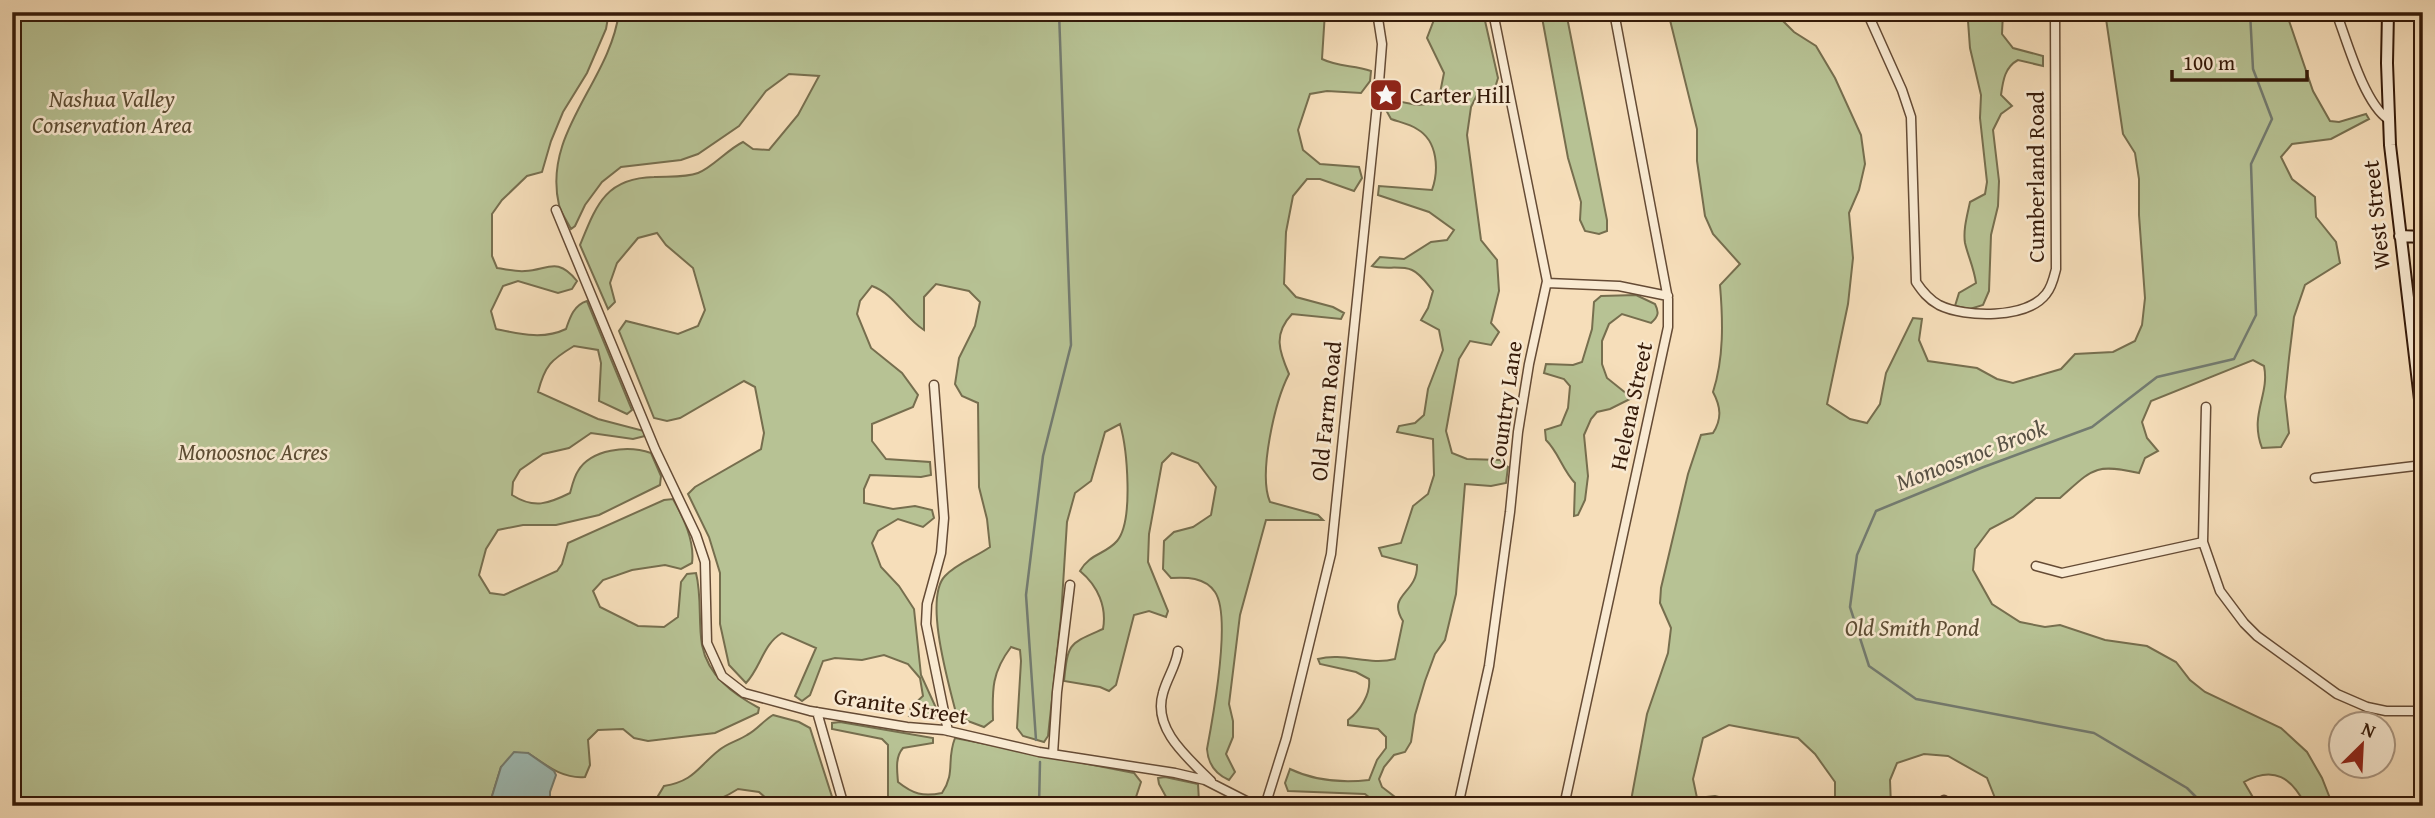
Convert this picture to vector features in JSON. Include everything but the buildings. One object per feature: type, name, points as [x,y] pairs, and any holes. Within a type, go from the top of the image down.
[{"type":"main road","name":"West Street","points":[[2389,12],[2388,120],[2423,425]]},
{"type":"main road","points":[[2400,236],[2423,237]]},
{"type":"street","name":"Old Farm Road","points":[[1265,806],[1286,739],[1331,552],[1378,95],[1382,44],[1377,12]]},
{"type":"street","name":"Country Lane","points":[[1458,806],[1489,666],[1518,432],[1546,283],[1493,12]]},
{"type":"street","name":"Helena Street","points":[[1564,806],[1623,524],[1668,327],[1668,296],[1614,12]]},
{"type":"street","name":"Cumberland Road","points":[[1867,12],[1902,90],[1910,117],[1916,282],[1924,295],[1939,305],[1980,315],[2027,307],[2044,296],[2055,276],[2054,12]]},
{"type":"street","points":[[2336,12],[2368,95],[2380,114],[2388,120]]},
{"type":"street","name":"Granite Street","points":[[556,210],[705,562],[708,643],[722,676],[744,693],[817,712],[948,731],[1053,754],[1175,773],[1213,783],[1256,806]]},
{"type":"street","points":[[1546,283],[1619,286],[1668,296]]},
{"type":"street","points":[[934,385],[944,518],[941,553],[927,604],[926,624],[948,731]]},
{"type":"street","points":[[2206,407],[2203,542],[2220,591],[2257,636],[2325,686],[2352,701],[2386,711],[2423,711]]},
{"type":"street","points":[[2315,478],[2423,465]]},
{"type":"street","points":[[2036,566],[2062,573],[2203,542]]},
{"type":"street","points":[[1053,754],[1056,692],[1070,585]]},
{"type":"street","points":[[1178,651],[1162,693],[1161,715],[1180,750],[1213,783]]},
{"type":"street","points":[[817,712],[844,806]]},
{"type":"green space","points":[[12,12],[609,12],[606,29],[587,73],[563,112],[542,172],[527,176],[502,200],[492,214],[492,256],[497,268],[522,271],[552,266],[564,269],[577,281],[572,289],[558,293],[518,281],[503,286],[491,311],[496,329],[531,335],[549,334],[566,329],[576,308],[587,301],[632,410],[627,414],[599,401],[601,363],[598,350],[574,346],[560,355],[546,369],[538,392],[598,419],[644,431],[645,436],[633,439],[591,433],[569,448],[543,454],[520,470],[513,482],[512,495],[534,503],[555,500],[570,493],[575,476],[584,464],[601,454],[621,449],[651,453],[661,476],[660,485],[599,515],[556,525],[523,525],[498,530],[486,549],[479,575],[490,593],[504,595],[557,571],[568,543],[664,500],[673,499],[690,538],[692,563],[681,569],[665,565],[632,570],[603,580],[593,591],[600,607],[638,626],[664,627],[678,617],[681,582],[687,574],[696,573],[705,656],[723,683],[759,708],[758,713],[715,733],[648,741],[634,738],[623,729],[598,730],[588,740],[590,765],[585,777],[569,776],[528,753],[501,767],[489,806],[12,806]]},
{"type":"green space","points":[[619,12],[1325,12],[1322,59],[1371,71],[1370,81],[1361,93],[1327,91],[1310,94],[1298,130],[1303,150],[1320,164],[1359,167],[1362,178],[1354,191],[1320,179],[1307,179],[1293,196],[1286,232],[1284,284],[1296,297],[1333,307],[1344,313],[1341,319],[1292,314],[1282,329],[1281,350],[1289,374],[1278,401],[1266,474],[1270,502],[1318,515],[1323,520],[1266,520],[1240,615],[1229,704],[1233,737],[1226,754],[1235,772],[1229,780],[1213,768],[1207,749],[1220,668],[1220,605],[1215,592],[1206,583],[1189,578],[1171,578],[1163,569],[1164,541],[1174,532],[1193,527],[1211,515],[1216,487],[1198,463],[1172,453],[1162,463],[1149,534],[1148,562],[1168,611],[1166,617],[1149,611],[1134,615],[1116,685],[1109,691],[1064,681],[1072,646],[1103,629],[1104,613],[1100,597],[1092,583],[1080,571],[1088,561],[1117,541],[1126,518],[1128,484],[1120,424],[1105,432],[1091,481],[1075,493],[1067,522],[1061,617],[1048,736],[1044,742],[1023,736],[1017,728],[1021,661],[1020,650],[1011,647],[1000,665],[995,681],[993,720],[984,727],[957,717],[944,666],[937,623],[939,587],[950,571],[990,547],[979,487],[978,403],[962,396],[955,384],[959,358],[975,326],[980,302],[969,291],[936,284],[924,297],[924,330],[887,294],[872,286],[860,301],[857,314],[871,348],[902,373],[918,395],[913,407],[872,424],[872,441],[886,459],[930,462],[931,475],[870,475],[864,489],[864,503],[893,509],[915,506],[932,510],[934,518],[923,527],[898,519],[878,531],[872,543],[881,567],[899,586],[914,609],[921,675],[937,710],[934,718],[909,716],[911,707],[923,696],[920,678],[908,664],[884,655],[862,660],[835,658],[823,661],[810,695],[802,701],[795,696],[816,648],[782,633],[770,643],[746,683],[729,665],[720,624],[720,573],[709,537],[688,494],[695,487],[761,449],[764,433],[755,387],[744,381],[680,418],[667,421],[654,418],[619,331],[626,321],[678,334],[698,326],[705,310],[693,268],[666,245],[657,233],[638,238],[617,263],[610,283],[615,302],[608,309],[580,245],[591,218],[605,197],[624,183],[654,177],[693,175],[709,167],[743,142],[753,149],[769,150],[798,115],[819,76],[789,74],[766,91],[739,126],[698,154],[681,160],[621,167],[602,182],[571,229],[559,205],[556,179],[560,154],[568,130],[613,37]]},
{"type":"green space","points":[[1437,12],[1483,12],[1498,78],[1495,88],[1479,91],[1471,107],[1467,135],[1481,240],[1497,260],[1499,291],[1491,323],[1499,332],[1491,345],[1470,341],[1459,359],[1446,431],[1452,453],[1467,459],[1500,460],[1508,467],[1506,483],[1491,486],[1465,484],[1456,594],[1445,640],[1435,654],[1425,681],[1415,715],[1411,742],[1405,752],[1394,755],[1384,767],[1379,779],[1382,787],[1395,797],[1394,806],[1380,806],[1365,794],[1288,791],[1285,783],[1290,769],[1329,780],[1369,780],[1377,760],[1386,748],[1386,737],[1378,729],[1348,725],[1348,720],[1357,712],[1366,696],[1369,679],[1356,672],[1320,664],[1318,659],[1395,659],[1403,621],[1398,605],[1416,575],[1417,565],[1382,556],[1379,548],[1401,543],[1413,506],[1428,494],[1434,475],[1433,439],[1397,432],[1399,426],[1415,423],[1424,415],[1428,389],[1443,350],[1439,330],[1421,320],[1433,291],[1424,279],[1408,269],[1372,266],[1380,257],[1404,259],[1431,242],[1447,240],[1454,230],[1429,212],[1378,195],[1379,186],[1432,190],[1436,165],[1429,141],[1414,127],[1391,119],[1386,110],[1392,100],[1417,105],[1438,103],[1444,73],[1427,38]]},
{"type":"green space","points":[[1541,12],[1566,12],[1607,220],[1607,231],[1599,234],[1585,231],[1580,220],[1581,202],[1568,158]]},
{"type":"green space","name":"Old Smith Pond","points":[[1668,12],[1778,12],[1778,16],[1794,32],[1816,46],[1835,78],[1861,135],[1865,164],[1859,190],[1849,213],[1853,258],[1848,304],[1827,404],[1850,419],[1867,423],[1880,404],[1886,373],[1913,318],[1922,319],[1919,340],[1928,361],[1977,368],[1997,379],[2013,383],[2061,369],[2075,354],[2113,352],[2135,341],[2142,325],[2145,298],[2139,179],[2135,153],[2123,134],[2105,12],[2286,12],[2313,91],[2330,121],[2339,122],[2366,114],[2369,119],[2331,139],[2292,144],[2281,157],[2292,179],[2315,197],[2316,217],[2336,242],[2340,263],[2305,285],[2294,317],[2285,397],[2289,433],[2281,447],[2262,448],[2258,425],[2264,366],[2253,360],[2151,401],[2142,422],[2147,438],[2158,451],[2145,458],[2139,473],[2103,469],[2080,480],[2060,498],[2036,498],[2013,517],[1990,529],[1975,549],[1973,570],[1992,604],[2020,622],[2045,627],[2060,625],[2105,640],[2147,646],[2176,662],[2190,680],[2205,692],[2281,728],[2307,752],[2322,778],[2333,806],[2306,806],[2288,782],[2281,777],[2264,775],[2244,782],[2258,806],[2004,806],[1995,798],[1987,778],[1948,756],[1924,754],[1897,763],[1890,780],[1891,806],[1835,806],[1835,782],[1815,754],[1798,738],[1729,725],[1703,738],[1693,779],[1697,798],[1715,796],[1754,806],[1630,806],[1647,714],[1668,653],[1671,628],[1660,603],[1661,588],[1688,474],[1701,435],[1713,433],[1719,418],[1718,403],[1713,392],[1722,339],[1720,285],[1740,264],[1713,234],[1705,216],[1697,161],[1697,129]]},
{"type":"green space","points":[[1960,12],[2003,12],[2002,34],[2013,48],[2043,56],[2043,66],[2018,60],[2007,70],[2004,79],[2001,95],[2012,106],[2001,114],[1993,130],[1999,181],[1998,206],[1991,235],[1989,291],[1983,305],[1970,309],[1955,306],[1959,293],[1976,283],[1965,243],[1965,228],[1970,202],[1985,194],[1987,182],[1980,118],[1981,95],[1970,48],[1968,21]]},
{"type":"green space","points":[[1636,295],[1655,304],[1658,314],[1651,323],[1622,314],[1609,324],[1602,341],[1602,364],[1607,378],[1632,398],[1597,412],[1591,419],[1584,435],[1588,476],[1585,500],[1578,515],[1574,516],[1575,483],[1546,440],[1545,430],[1561,425],[1568,408],[1570,386],[1564,379],[1544,373],[1546,364],[1573,365],[1582,362],[1592,329],[1594,302],[1601,296]]},
{"type":"green space","points":[[773,715],[810,728],[835,806],[775,806],[759,792],[738,789],[707,803],[652,806],[664,786],[689,777],[721,748],[751,733]]},
{"type":"green space","points":[[840,722],[933,738],[933,743],[903,748],[899,755],[898,782],[918,794],[942,793],[949,779],[955,738],[1134,773],[1141,782],[1133,806],[902,806],[888,797],[888,745],[882,739],[832,729],[832,723]]},
{"type":"green space","points":[[1158,778],[1198,784],[1197,806],[1171,806],[1159,784]]},
{"type":"water","points":[[514,752],[528,753],[554,771],[556,775],[550,792],[550,806],[489,806],[501,767]]},
{"type":"waterway","points":[[1036,740],[1026,595],[1043,456],[1071,345],[1059,12]]},
{"type":"waterway","name":"Monoosnoc Brook","points":[[2205,806],[2187,788],[2094,733],[1916,699],[1869,666],[1850,607],[1857,555],[1876,511],[2092,427],[2157,377],[2234,359],[2256,315],[2251,164],[2272,119],[2253,69],[2250,12]]},
{"type":"waterway","points":[[1039,806],[1040,762]]},
{"type":"place","name":"Carter Hill","points":[[1386,95]]},
{"type":"park label","name":"Nashua Valley Conservation Area","points":[[112,112]]},
{"type":"park label","name":"Monoosnoc Acres","points":[[253,452]]}]
